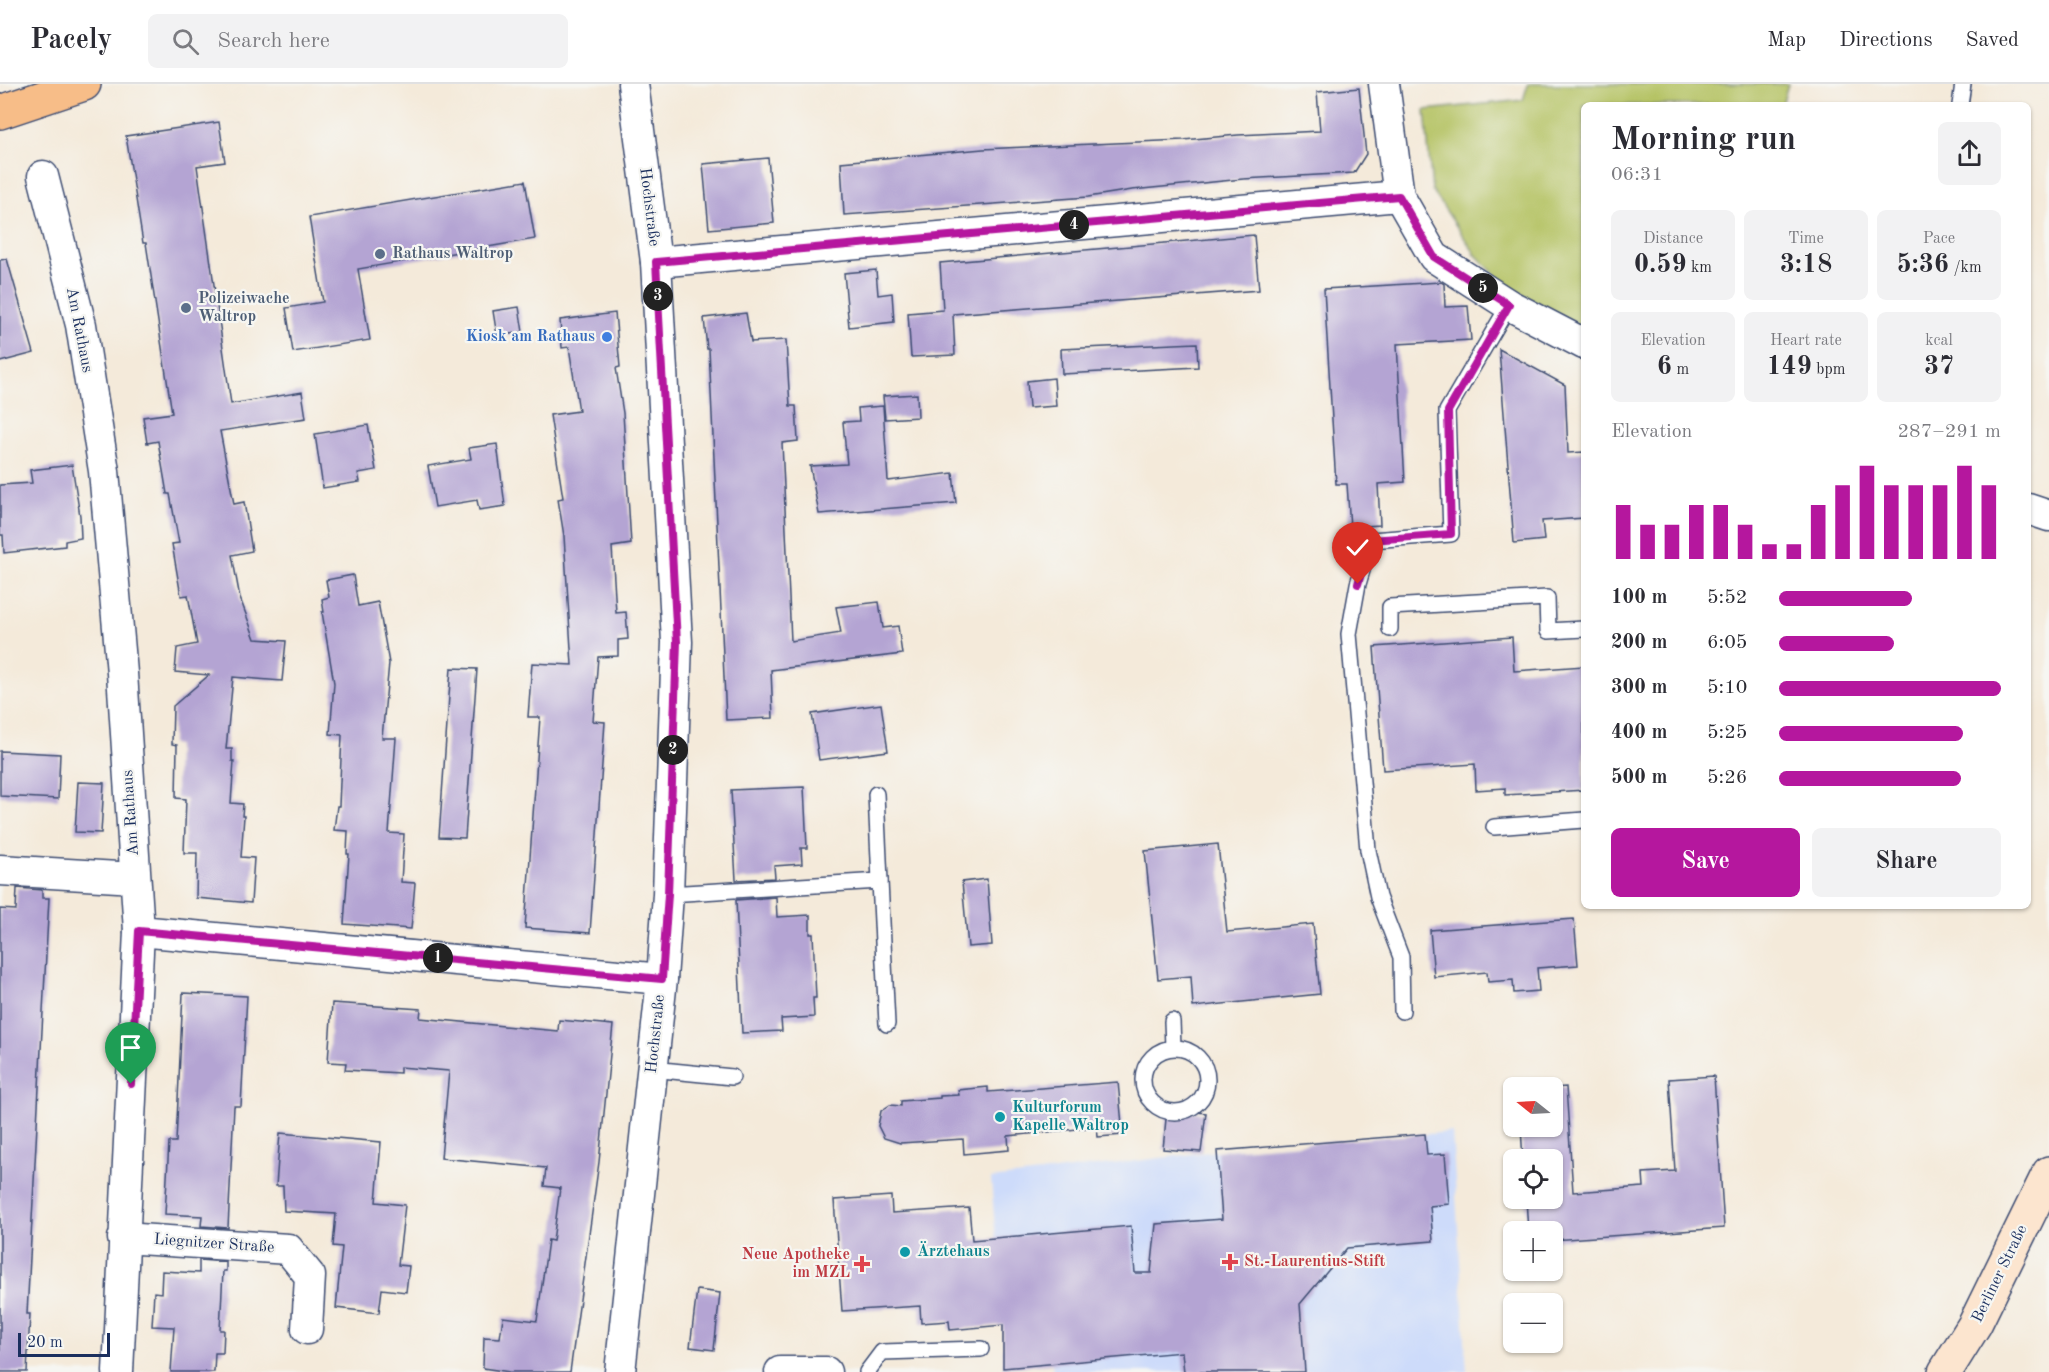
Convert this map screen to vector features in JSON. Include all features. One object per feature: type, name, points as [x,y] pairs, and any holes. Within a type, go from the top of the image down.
[{"type":"main road","points":[[0,112],[84,84]]},
{"type":"main road","name":"Berliner Straße","points":[[1945,1372],[1975,1324],[2049,1173]]},
{"type":"street","name":"Hochstraße","points":[[620,1372],[662,979],[668,894],[677,642],[656,262],[633,84]]},
{"type":"street","points":[[1384,84],[1399,196],[1434,257],[1509,305],[1581,342]]},
{"type":"street","name":"Am Rathaus","points":[[43,176],[81,325],[104,471],[122,673],[139,931]]},
{"type":"street","points":[[656,262],[1399,196]]},
{"type":"street","points":[[2031,510],[2049,516]]},
{"type":"street","points":[[0,870],[135,878]]},
{"type":"street","points":[[118,1372],[139,931],[662,979]]},
{"type":"street","name":"Liegnitzer Straße","points":[[123,1238],[288,1249],[310,1276],[307,1329]]},
{"type":"street","points":[[780,1372],[826,1372]]},
{"type":"lane","points":[[1960,102],[1963,84]]},
{"type":"lane","points":[[1402,1011],[1401,957],[1378,897],[1368,850],[1348,634],[1358,584],[1371,540],[1451,534],[1448,411],[1509,305]]},
{"type":"lane","points":[[1390,629],[1390,607],[1547,598],[1548,631],[1581,629]]},
{"type":"lane","points":[[876,794],[887,1024]]},
{"type":"lane","points":[[1494,827],[1581,820]]},
{"type":"lane","points":[[668,894],[880,881]]},
{"type":"lane","points":[[1172,1021],[1173,1047]]},
{"type":"lane","points":[[1173,1047],[1186,1049],[1197,1055],[1204,1065],[1208,1078],[1206,1091],[1200,1102],[1177,1113],[1164,1111],[1153,1104],[1145,1094],[1142,1082],[1144,1069],[1151,1058],[1161,1050],[1173,1047]]},
{"type":"lane","points":[[652,1069],[732,1077]]},
{"type":"lane","points":[[867,1372],[882,1353],[981,1349]]},
{"type":"shaded area","name":"St.-Laurentius-Stift","points":[[1452,1132],[1467,1372],[1053,1372],[1052,1363],[1003,1368],[1003,1330],[991,1179],[1217,1151]]},
{"type":"green space","points":[[1528,84],[1788,84],[1783,102],[1581,102],[1581,327],[1506,286],[1476,255],[1432,190],[1425,110],[1523,100]]},
{"type":"building","points":[[1359,88],[1366,154],[1354,173],[1243,179],[1132,190],[1088,197],[844,215],[841,162],[983,149],[1320,131],[1317,92]]},
{"type":"building","points":[[219,122],[225,162],[197,166],[231,404],[302,392],[306,418],[220,431],[234,504],[244,502],[252,551],[232,555],[240,598],[255,639],[286,641],[282,681],[233,677],[226,749],[232,749],[232,761],[234,761],[231,803],[243,804],[241,857],[254,858],[251,903],[196,898],[197,853],[184,853],[186,799],[176,798],[177,745],[172,744],[173,706],[209,675],[175,672],[177,648],[197,644],[188,595],[181,596],[172,544],[179,543],[170,494],[167,494],[158,441],[147,443],[143,417],[172,413],[146,243],[143,243],[126,136]]},
{"type":"building","points":[[768,158],[774,223],[709,229],[703,164]]},
{"type":"building","name":"Rathaus Waltrop","points":[[525,181],[535,239],[358,269],[370,340],[293,352],[286,308],[323,302],[309,217]]},
{"type":"building","points":[[1254,235],[1259,290],[953,314],[955,355],[911,357],[908,313],[943,310],[940,263]]},
{"type":"building","points":[[7,259],[34,353],[0,362],[0,260]]},
{"type":"building","points":[[876,270],[878,295],[892,293],[894,322],[849,327],[844,273]]},
{"type":"building","points":[[1441,282],[1444,284],[1445,307],[1468,306],[1471,340],[1397,344],[1405,482],[1378,484],[1380,525],[1350,527],[1347,484],[1336,484],[1324,289]]},
{"type":"building","points":[[519,307],[523,332],[497,336],[493,311]]},
{"type":"building","points":[[615,313],[620,367],[616,368],[623,413],[631,544],[612,547],[616,613],[626,612],[628,639],[618,640],[618,656],[598,657],[593,721],[605,722],[590,933],[525,928],[540,717],[528,717],[532,663],[572,665],[564,536],[558,499],[563,498],[550,415],[579,411],[569,347],[562,348],[560,320]]},
{"type":"building","points":[[746,313],[751,342],[786,340],[790,406],[796,406],[798,441],[782,443],[791,641],[841,633],[836,607],[879,602],[883,628],[898,626],[902,654],[771,670],[773,718],[726,720],[709,349],[707,349],[704,318]]},
{"type":"building","points":[[1197,343],[1198,367],[1062,374],[1061,349]]},
{"type":"building","points":[[1499,349],[1565,385],[1568,453],[1581,452],[1581,518],[1542,521],[1544,540],[1514,543]]},
{"type":"building","points":[[1054,378],[1056,406],[1029,408],[1027,381]]},
{"type":"building","points":[[917,394],[918,417],[885,419],[883,396]]},
{"type":"building","points":[[883,406],[888,481],[953,473],[956,503],[819,514],[810,466],[847,464],[843,422],[859,421],[858,408]]},
{"type":"building","points":[[368,425],[376,470],[358,473],[360,482],[323,488],[315,434]]},
{"type":"building","points":[[497,444],[505,506],[479,510],[477,500],[435,507],[428,466],[471,459],[469,448]]},
{"type":"building","points":[[72,465],[81,538],[65,541],[65,546],[4,553],[3,535],[0,535],[0,485],[32,483],[30,470]]},
{"type":"building","points":[[353,575],[358,606],[378,602],[389,663],[382,738],[396,738],[389,833],[404,834],[401,882],[415,883],[411,929],[344,924],[349,854],[347,854],[348,831],[334,830],[337,806],[339,806],[342,735],[330,734],[334,683],[322,612],[324,612],[322,599],[329,597],[326,580]]},
{"type":"building","points":[[1512,637],[1514,671],[1581,666],[1581,790],[1505,795],[1505,788],[1476,790],[1475,764],[1383,770],[1374,647]]},
{"type":"building","points":[[451,668],[477,669],[465,838],[439,837]]},
{"type":"building","points":[[881,704],[888,751],[819,760],[812,714]]},
{"type":"building","points":[[0,751],[60,754],[58,799],[0,796]]},
{"type":"building","points":[[78,782],[104,783],[101,833],[75,832]]},
{"type":"building","points":[[804,787],[807,848],[801,848],[802,864],[774,866],[775,878],[736,880],[731,790]]},
{"type":"building","points":[[1218,844],[1227,932],[1313,924],[1320,994],[1193,1007],[1191,976],[1158,979],[1145,851]]},
{"type":"building","points":[[987,879],[992,945],[968,947],[962,882]]},
{"type":"building","points":[[17,888],[42,890],[42,898],[49,898],[27,1314],[30,1314],[27,1372],[0,1372],[0,909],[16,910]]},
{"type":"building","points":[[776,897],[777,917],[810,915],[816,998],[813,998],[814,1017],[781,1019],[782,1031],[742,1033],[736,900]]},
{"type":"building","points":[[1574,919],[1578,965],[1537,968],[1539,991],[1514,993],[1513,980],[1488,982],[1487,972],[1434,977],[1430,930]]},
{"type":"building","points":[[183,993],[247,996],[241,1106],[234,1106],[228,1228],[201,1226],[202,1216],[165,1214],[169,1142],[176,1142]]},
{"type":"building","points":[[332,1003],[421,1009],[420,1018],[558,1031],[559,1020],[613,1025],[599,1162],[570,1372],[510,1372],[483,1368],[484,1337],[500,1338],[503,1317],[537,1321],[548,1240],[553,1241],[560,1188],[544,1186],[546,1168],[441,1158],[449,1071],[400,1067],[400,1073],[345,1070],[346,1063],[328,1062]]},
{"type":"building","points":[[1714,1076],[1724,1228],[1563,1239],[1563,1221],[1527,1221],[1527,1209],[1563,1209],[1563,1149],[1522,1149],[1522,1137],[1563,1137],[1563,1087],[1566,1087],[1573,1192],[1644,1187],[1643,1173],[1675,1171],[1669,1079]]},
{"type":"building","name":"Kulturforum Kapelle Waltrop","points":[[1118,1082],[1123,1135],[1098,1137],[1097,1127],[1008,1136],[1009,1150],[964,1154],[963,1139],[900,1143],[884,1138],[878,1126],[881,1111],[890,1105],[901,1106],[901,1101],[959,1095],[958,1090],[988,1087],[988,1092]]},
{"type":"building","points":[[1167,1109],[1206,1113],[1201,1152],[1163,1149]]},
{"type":"building","points":[[280,1133],[381,1142],[376,1202],[405,1205],[398,1265],[409,1266],[406,1292],[382,1289],[379,1313],[336,1308],[342,1247],[333,1246],[336,1214],[284,1211],[283,1186],[276,1186]]},
{"type":"building","name":"St.-Laurentius-Stift","points":[[1425,1134],[1427,1155],[1445,1154],[1449,1204],[1430,1206],[1433,1241],[1347,1248],[1300,1304],[1305,1372],[1184,1372],[1182,1352],[1003,1368],[1003,1325],[950,1330],[949,1321],[921,1323],[920,1306],[842,1311],[834,1200],[891,1196],[892,1213],[969,1208],[972,1240],[1131,1226],[1135,1273],[1151,1273],[1156,1224],[1222,1219],[1217,1151]]},
{"type":"building","points":[[199,1260],[226,1262],[226,1271],[223,1271],[220,1330],[224,1330],[223,1353],[215,1353],[214,1372],[171,1372],[174,1327],[152,1326],[154,1292],[161,1293],[162,1271],[199,1273]]},
{"type":"building","points":[[697,1290],[720,1293],[714,1350],[690,1347]]},
{"type":"place","name":"Rathaus Waltrop","points":[[380,254]]},
{"type":"place","name":"Polizeiwache Waltrop","points":[[186,308]]},
{"type":"place","name":"Kiosk am Rathaus","points":[[607,337]]},
{"type":"place","name":"Kulturforum Kapelle Waltrop","points":[[1000,1117]]},
{"type":"place","name":"Ärztehaus","points":[[905,1252]]},
{"type":"place","name":"St.-Laurentius-Stift","points":[[1230,1262]]},
{"type":"place","name":"Neue Apotheke im MZL","points":[[862,1264]]},
{"type":"route","points":[[131,1084],[139,931],[662,979],[668,894],[677,642],[656,262],[1399,196],[1434,257],[1509,305],[1448,411],[1451,534],[1371,540],[1358,584]]}]
